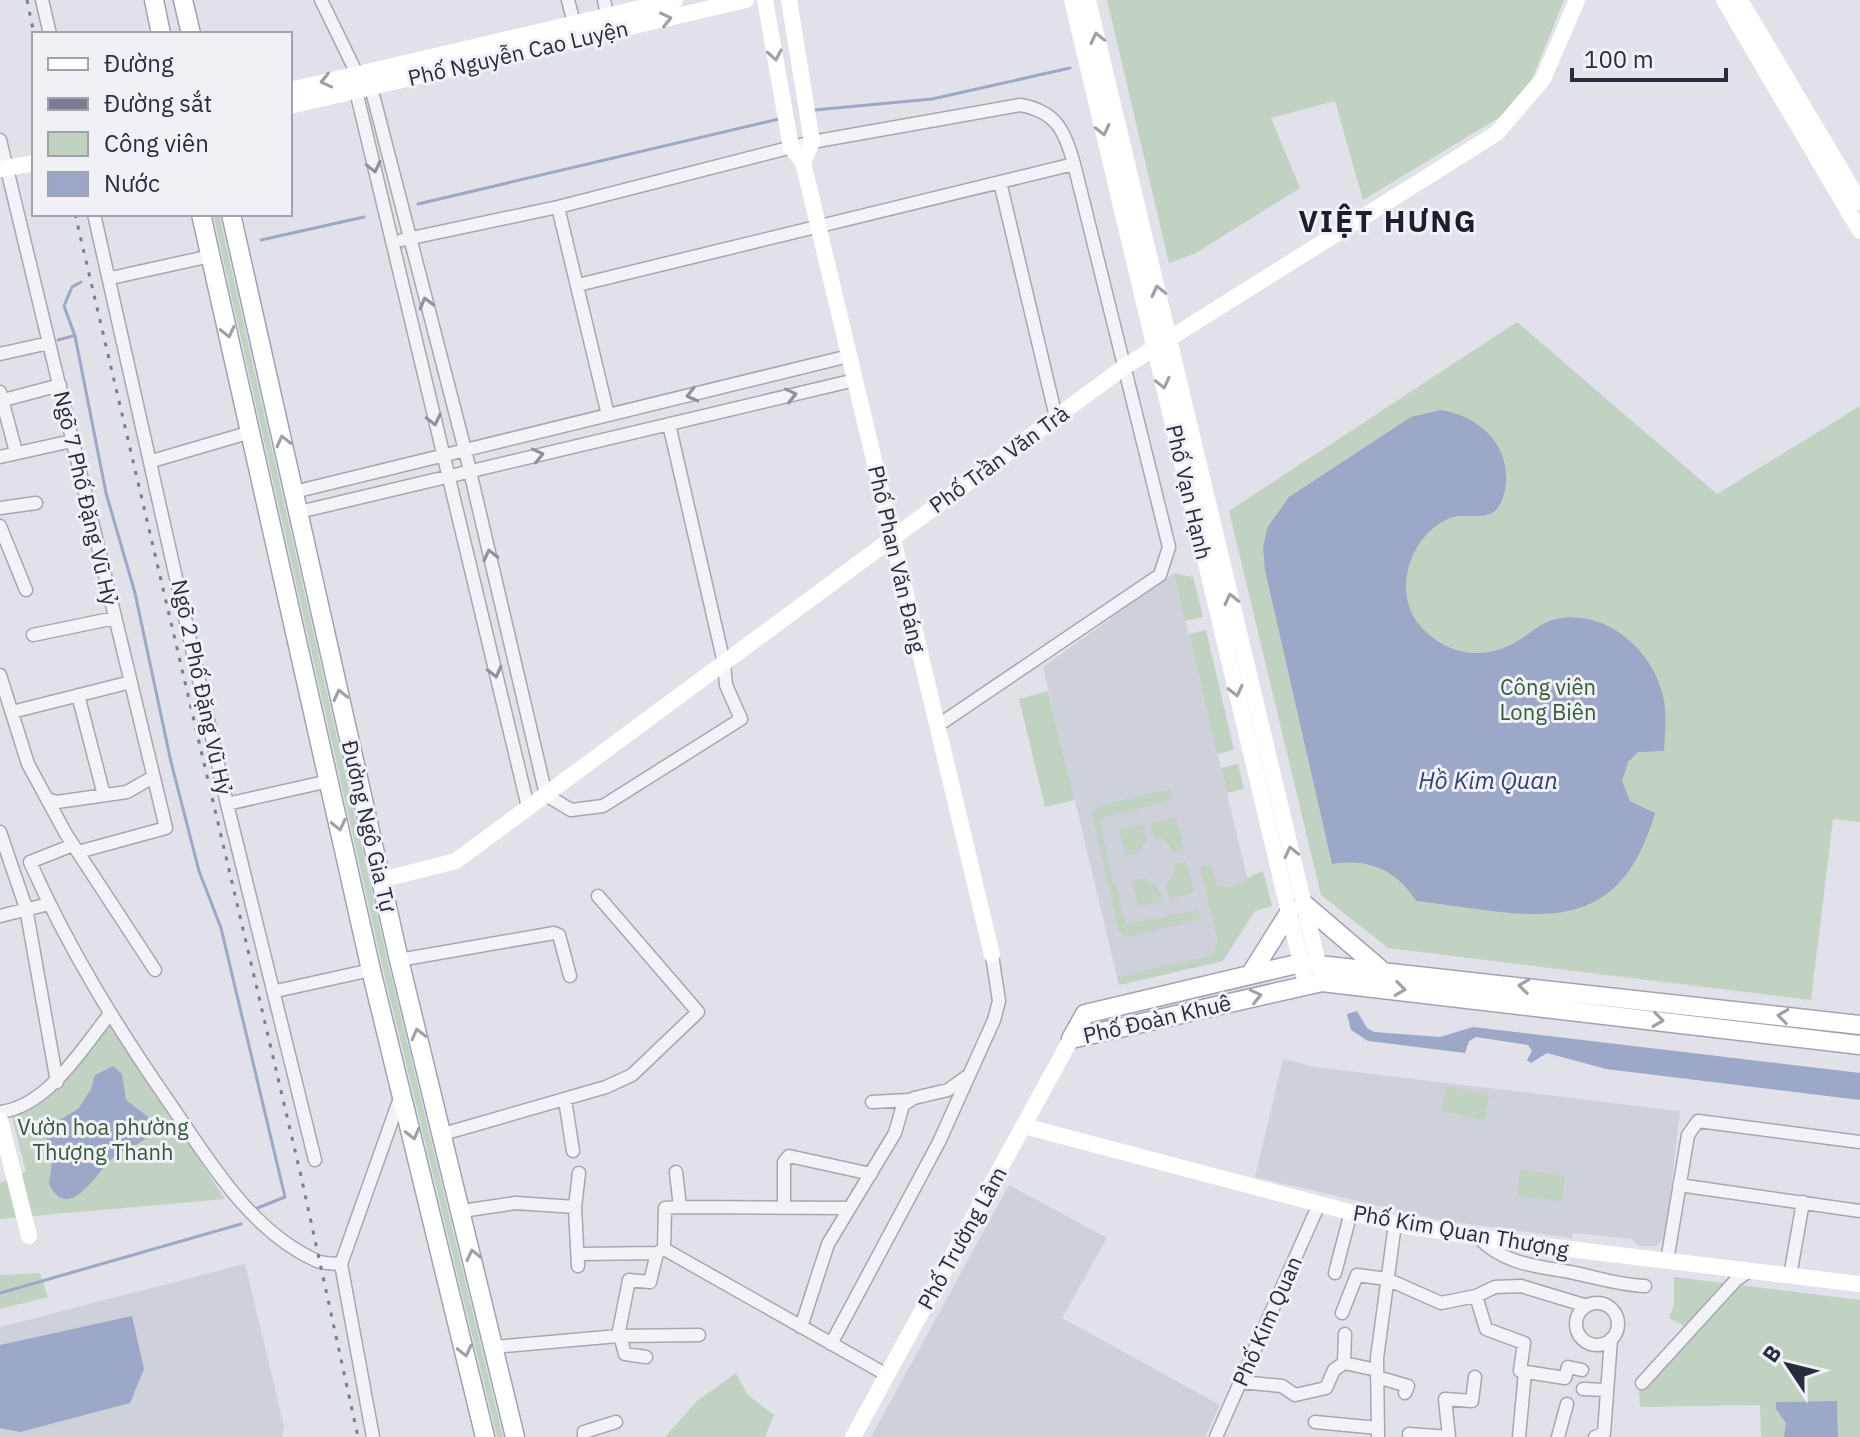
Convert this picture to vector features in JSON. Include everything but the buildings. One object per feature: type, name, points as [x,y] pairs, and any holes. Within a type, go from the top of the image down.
[{"type":"main road","points":[[154,0],[161,32]]},
{"type":"main road","points":[[183,0],[191,32]]},
{"type":"main road","name":"Đường Ngô Gia Tự","points":[[201,216],[371,970],[485,1437]]},
{"type":"main road","name":"Đường Ngô Gia Tự","points":[[231,216],[399,960],[515,1437]]},
{"type":"main road","points":[[1250,975],[1296,909],[1380,969]]},
{"type":"main road","name":"Phố Đoàn Khuê","points":[[1071,1039],[1085,1014],[1309,963],[1860,1025]]},
{"type":"main road","name":"Phố Đoàn Khuê","points":[[1071,1039],[1314,983],[1860,1045]]},
{"type":"street","points":[[42,0],[50,32]]},
{"type":"street","points":[[321,0],[361,84],[409,239],[465,450],[546,795],[571,810],[603,806],[741,719],[726,685],[724,663],[669,424]]},
{"type":"street","points":[[568,0],[574,23]]},
{"type":"street","name":"Phố Nguyễn Cao Luyện","points":[[292,105],[574,23],[606,8],[675,0]]},
{"type":"street","name":"Phố Nguyễn Cao Luyện","points":[[292,90],[361,84],[746,0]]},
{"type":"street","name":"Phố Phan Văn Đáng","points":[[765,0],[791,147],[803,162],[992,955]]},
{"type":"street","points":[[789,0],[812,142],[803,162]]},
{"type":"street","name":"Phố Vạn Hạnh","points":[[1072,0],[1162,342]]},
{"type":"street","name":"Phố Vạn Hạnh","points":[[1088,0],[1162,342],[1314,983]]},
{"type":"street","name":"Phố Trần Văn Trà","points":[[381,880],[456,861],[1124,367],[1497,133],[1543,79],[1577,0]]},
{"type":"street","points":[[1724,0],[1856,206]]},
{"type":"street","points":[[1740,0],[1856,206],[1859,228]]},
{"type":"street","points":[[361,84],[391,243],[528,807]]},
{"type":"street","points":[[391,243],[558,207],[812,142],[1020,105],[1038,108],[1056,119],[1067,139],[1074,164],[1169,547],[1160,575],[937,726]]},
{"type":"street","name":"Ngõ 7 Phố Đặng Vũ Hỷ","points":[[0,140],[4,168],[60,385],[166,828],[76,849]]},
{"type":"street","points":[[4,168],[32,163]]},
{"type":"street","points":[[578,285],[1074,164]]},
{"type":"street","points":[[1000,182],[1056,417]]},
{"type":"street","points":[[558,207],[608,415]]},
{"type":"street","name":"Ngõ 2 Phố Đặng Vũ Hỷ","points":[[95,216],[111,278],[227,804],[276,991],[315,1160]]},
{"type":"street","points":[[111,278],[211,256]]},
{"type":"street","points":[[0,354],[49,343]]},
{"type":"street","points":[[294,492],[849,356]]},
{"type":"street","points":[[299,512],[855,380]]},
{"type":"street","points":[[16,452],[1,398],[60,385]]},
{"type":"street","points":[[152,461],[251,432]]},
{"type":"street","points":[[0,457],[72,441]]},
{"type":"street","points":[[379,471],[385,492]]},
{"type":"street","points":[[0,508],[36,503]]},
{"type":"street","points":[[0,526],[26,590]]},
{"type":"street","points":[[33,635],[115,618]]},
{"type":"street","points":[[0,675],[28,764],[76,849],[155,970]]},
{"type":"street","points":[[12,712],[131,682]]},
{"type":"street","points":[[78,695],[104,795]]},
{"type":"street","points":[[47,799],[57,802],[127,792],[153,777]]},
{"type":"street","points":[[227,804],[329,781]]},
{"type":"street","points":[[0,832],[26,908],[57,1082]]},
{"type":"street","points":[[76,849],[30,862],[109,1015],[220,1177],[264,1225],[319,1262],[341,1264]]},
{"type":"street","points":[[443,1134],[565,1100],[632,1075],[698,1012],[598,896]]},
{"type":"street","points":[[0,916],[49,904]]},
{"type":"street","points":[[399,960],[517,938],[559,935],[570,976]]},
{"type":"street","points":[[831,1344],[936,1147],[970,1074],[998,1006],[992,955]]},
{"type":"street","points":[[276,991],[371,970]]},
{"type":"street","points":[[0,1112],[10,1111],[57,1082],[109,1015]]},
{"type":"street","name":"Phố Trường Lâm","points":[[853,1437],[1071,1039]]},
{"type":"street","points":[[872,1102],[909,1100],[948,1090],[970,1074]]},
{"type":"street","points":[[373,1437],[341,1264],[402,1091]]},
{"type":"street","points":[[565,1100],[573,1151]]},
{"type":"street","points":[[801,1327],[828,1244],[871,1174],[909,1100]]},
{"type":"street","points":[[0,1120],[29,1236]]},
{"type":"street","points":[[1667,1261],[1688,1135],[1698,1121],[1860,1142]]},
{"type":"street","name":"Phố Kim Quan Thượng","points":[[1024,1126],[1395,1224],[1573,1250],[1860,1284]]},
{"type":"street","points":[[784,1208],[784,1162],[789,1156],[871,1174]]},
{"type":"street","points":[[676,1172],[680,1207]]},
{"type":"street","points":[[579,1173],[575,1207],[579,1260],[660,1251],[887,1375]]},
{"type":"street","points":[[1679,1185],[1860,1211]]},
{"type":"street","points":[[1790,1276],[1803,1202]]},
{"type":"street","points":[[462,1211],[516,1203],[575,1207]]},
{"type":"street","name":"Phố Kim Quan","points":[[1216,1437],[1319,1204]]},
{"type":"street","points":[[646,1357],[625,1354],[619,1336],[629,1280],[650,1282],[660,1251],[665,1208],[849,1208]]},
{"type":"street","points":[[1335,1273],[1351,1212]]},
{"type":"street","points":[[1315,1422],[1378,1433],[1377,1373],[1395,1224]]},
{"type":"street","points":[[1478,1237],[1489,1249],[1539,1269],[1571,1272],[1610,1284],[1645,1286]]},
{"type":"street","points":[[1571,1272],[1573,1250]]},
{"type":"street","points":[[1642,1383],[1736,1280],[1749,1271]]},
{"type":"street","points":[[1342,1313],[1357,1275],[1387,1279],[1441,1303],[1476,1296],[1495,1287],[1521,1286],[1587,1306],[1603,1304],[1612,1310]]},
{"type":"street","points":[[1595,1437],[1604,1433],[1611,1339],[1618,1325],[1612,1310],[1610,1284]]},
{"type":"street","points":[[1476,1296],[1486,1329],[1524,1343],[1520,1371],[1565,1378],[1568,1367],[1582,1370]]},
{"type":"street","points":[[1587,1306],[1577,1318],[1582,1339],[1596,1345],[1611,1339]]},
{"type":"street","points":[[1344,1363],[1345,1334]]},
{"type":"street","points":[[494,1347],[619,1336],[699,1335]]},
{"type":"street","points":[[1240,1382],[1282,1386],[1295,1395],[1326,1388],[1334,1370],[1344,1363]]},
{"type":"street","points":[[1344,1363],[1408,1386],[1405,1393]]},
{"type":"street","points":[[1519,1437],[1525,1372]]},
{"type":"street","points":[[1409,1434],[1449,1437],[1445,1399],[1472,1401],[1475,1377]]},
{"type":"street","points":[[1583,1389],[1606,1390]]},
{"type":"street","points":[[1558,1437],[1567,1404]]},
{"type":"street","points":[[584,1437],[584,1432],[616,1422]]},
{"type":"shaded area","points":[[1174,573],[1255,910],[1223,961],[1119,985],[1043,667]]},
{"type":"shaded area","points":[[1283,1059],[1315,1067],[1680,1111],[1665,1239],[1656,1246],[1638,1246],[1632,1239],[1573,1233],[1572,1238],[1439,1220],[1255,1177]]},
{"type":"shaded area","points":[[1009,1185],[1107,1238],[1062,1318],[1220,1405],[1205,1437],[871,1437]]},
{"type":"shaded area","points":[[245,1264],[284,1426],[282,1437],[0,1437],[0,1327]]},
{"type":"green space","points":[[1107,0],[1564,0],[1527,91],[1500,117],[1363,200],[1335,101],[1271,118],[1300,188],[1194,254],[1169,263]]},
{"type":"green space","points":[[213,216],[219,216],[388,963],[503,1437],[497,1437],[382,965]]},
{"type":"green space","name":"Công viên Long Biên","points":[[1517,322],[1717,494],[1860,406],[1860,822],[1833,819],[1811,1000],[1388,948],[1321,895],[1229,511]]},
{"type":"green space","points":[[1174,573],[1193,577],[1203,617],[1185,621]]},
{"type":"green space","points":[[1206,630],[1234,750],[1217,754],[1189,634]]},
{"type":"green space","points":[[1048,691],[1075,800],[1045,807],[1019,699]]},
{"type":"green space","points":[[1238,764],[1244,789],[1227,793],[1221,768]]},
{"type":"green space","points":[[1169,789],[1172,800],[1100,819],[1113,884],[1116,884],[1126,924],[1198,910],[1200,920],[1125,937],[1119,931],[1092,812],[1098,806]]},
{"type":"green space","points":[[1176,818],[1184,849],[1173,852],[1165,840],[1154,837],[1151,822]]},
{"type":"green space","points":[[1143,824],[1147,839],[1138,853],[1126,856],[1119,829]]},
{"type":"green space","points":[[1186,861],[1194,892],[1169,900],[1166,884],[1173,876],[1175,864]]},
{"type":"green space","points":[[1211,865],[1216,883],[1222,886],[1234,885],[1263,871],[1272,906],[1255,911],[1223,961],[1119,985],[1117,977],[1207,956],[1215,950],[1218,941],[1200,867]]},
{"type":"green space","points":[[1144,878],[1158,886],[1162,902],[1138,907],[1132,880]]},
{"type":"green space","name":"Vườn hoa phường Thượng Thanh","points":[[109,1023],[225,1199],[0,1219],[0,1183],[26,1172],[12,1117],[64,1081]]},
{"type":"green space","points":[[1447,1086],[1490,1095],[1484,1121],[1441,1111]]},
{"type":"green space","points":[[1520,1170],[1565,1175],[1562,1201],[1517,1196]]},
{"type":"green space","points":[[40,1273],[48,1297],[0,1309],[0,1275]]},
{"type":"green space","points":[[1674,1277],[1860,1300],[1860,1437],[1761,1437],[1760,1405],[1640,1407],[1639,1390],[1694,1331],[1669,1318],[1674,1305]]},
{"type":"green space","points":[[736,1373],[747,1394],[774,1415],[765,1437],[665,1437],[697,1401]]},
{"type":"water","name":"Hồ Kim Quan","points":[[1441,410],[1479,425],[1497,444],[1506,469],[1506,487],[1495,511],[1448,519],[1422,540],[1413,554],[1406,586],[1414,618],[1436,640],[1458,651],[1470,653],[1495,651],[1551,620],[1574,617],[1592,620],[1609,626],[1638,649],[1658,679],[1663,696],[1664,751],[1638,752],[1628,762],[1622,781],[1630,801],[1655,813],[1638,856],[1617,885],[1591,903],[1562,912],[1530,914],[1416,901],[1400,881],[1380,869],[1358,863],[1332,864],[1265,570],[1263,548],[1267,528],[1289,497],[1411,417]]},
{"type":"water","points":[[1357,1011],[1367,1028],[1374,1032],[1440,1037],[1473,1027],[1860,1073],[1860,1100],[1606,1069],[1547,1053],[1531,1063],[1527,1060],[1532,1051],[1528,1045],[1476,1037],[1469,1041],[1465,1053],[1368,1041],[1351,1030],[1347,1014]]},
{"type":"water","points":[[113,1066],[122,1074],[126,1100],[148,1117],[154,1129],[146,1138],[113,1158],[82,1191],[65,1199],[57,1195],[49,1184],[52,1161],[44,1130],[79,1108],[91,1089],[95,1075]]},
{"type":"water","points":[[132,1316],[144,1369],[130,1403],[20,1432],[0,1428],[0,1345]]},
{"type":"water","points":[[1837,1401],[1838,1437],[1784,1437],[1786,1423],[1776,1409],[1776,1402]]},
{"type":"waterway","points":[[814,110],[932,99],[1070,68]]},
{"type":"waterway","points":[[418,204],[779,119]]},
{"type":"waterway","points":[[261,240],[364,217]]},
{"type":"waterway","points":[[81,282],[72,287],[64,306],[75,336],[106,493],[135,593],[171,762],[199,871],[221,928],[285,1197],[255,1209]]},
{"type":"waterway","points":[[58,340],[73,336]]},
{"type":"waterway","points":[[0,1293],[241,1224]]},
{"type":"railway","points":[[27,0],[34,32]]},
{"type":"railway","points":[[75,216],[301,1176],[358,1437]]},
{"type":"district","name":"VIỆT HƯNG","points":[[1388,222]]}]
